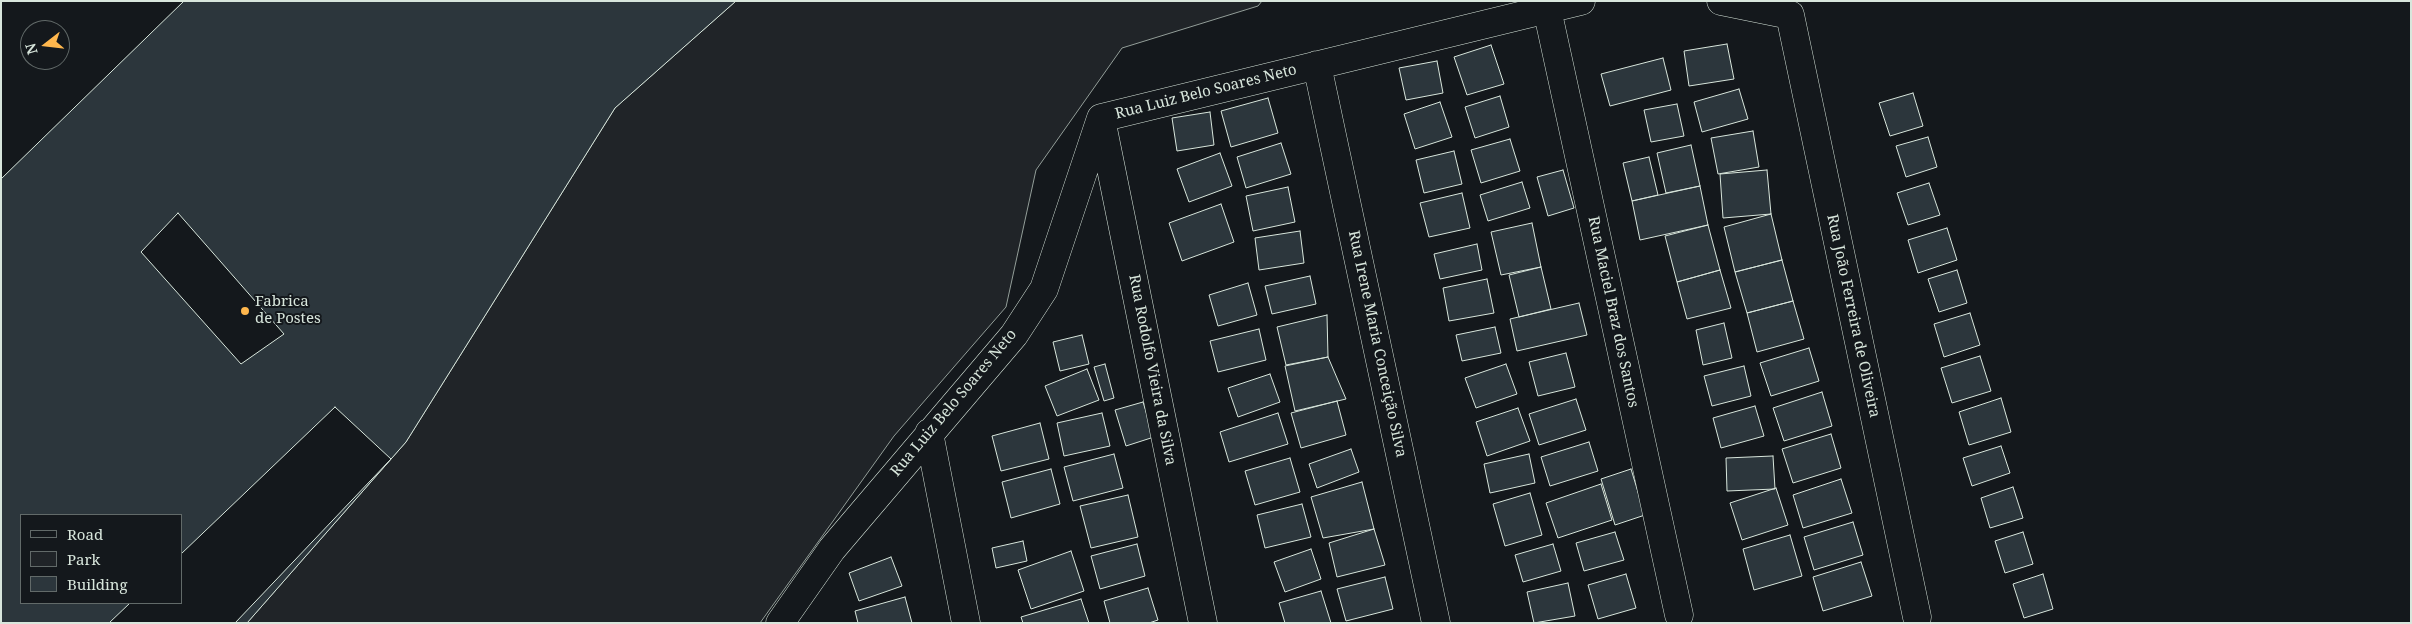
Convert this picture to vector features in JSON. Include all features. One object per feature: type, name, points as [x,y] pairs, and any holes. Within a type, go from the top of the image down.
[{"type":"street","name":"Rua Luiz Belo Soares Neto","points":[[780,623],[832,549],[1014,335],[1044,289],[1101,118],[1581,1]]},
{"type":"street","name":"Rua João Ferreira de Oliveira","points":[[1721,1],[1790,15],[1917,617]]},
{"type":"street","name":"Rua Maciel Braz dos Santos","points":[[1547,9],[1679,614]]},
{"type":"street","name":"Rua Irene Maria Conceição Silva","points":[[1317,65],[1436,623]]},
{"type":"street","name":"Rua Rodolfo Vieira da Silva","points":[[1101,118],[1203,623]]},
{"type":"street","points":[[929,433],[966,623]]},
{"type":"green space","points":[[736,1],[1262,1],[1258,6],[1122,48],[1036,170],[1006,307],[894,436],[760,623],[247,623],[406,442],[615,108]]},
{"type":"building","name":"Fabrica de Postes","points":[[184,1],[736,1],[615,108],[406,442],[247,623],[1,623],[1,179]]},
{"type":"building","points":[[1727,44],[1734,79],[1689,86],[1684,51]]},
{"type":"building","points":[[1491,45],[1504,84],[1467,95],[1454,57]]},
{"type":"building","points":[[1663,58],[1671,90],[1610,106],[1601,74]]},
{"type":"building","points":[[1437,61],[1443,93],[1406,100],[1399,68]]},
{"type":"building","points":[[1739,89],[1748,119],[1702,132],[1694,102]]},
{"type":"building","points":[[1913,93],[1923,126],[1890,136],[1879,103]]},
{"type":"building","points":[[1500,96],[1509,127],[1475,138],[1465,107]]},
{"type":"building","points":[[1268,98],[1278,133],[1231,147],[1221,111]]},
{"type":"building","points":[[1440,102],[1452,137],[1415,149],[1404,114]]},
{"type":"building","points":[[1677,104],[1684,136],[1651,142],[1644,110]]},
{"type":"building","points":[[1210,112],[1214,145],[1177,151],[1172,118]]},
{"type":"building","points":[[1753,131],[1759,167],[1718,174],[1711,138]]},
{"type":"building","points":[[1928,137],[1937,167],[1906,177],[1896,146]]},
{"type":"building","points":[[1510,139],[1520,171],[1481,183],[1471,150]]},
{"type":"building","points":[[1281,143],[1291,174],[1246,188],[1237,157]]},
{"type":"building","points":[[1691,145],[1700,186],[1666,193],[1657,153]]},
{"type":"building","points":[[1454,151],[1462,184],[1424,193],[1416,160]]},
{"type":"building","points":[[1220,153],[1232,186],[1189,202],[1177,169]]},
{"type":"building","points":[[1649,157],[1658,195],[1632,201],[1623,163]]},
{"type":"building","points":[[1563,170],[1574,208],[1548,216],[1537,177]]},
{"type":"building","points":[[1767,170],[1771,214],[1723,218],[1720,174]]},
{"type":"building","points":[[1522,182],[1530,208],[1488,221],[1480,195]]},
{"type":"building","points":[[1929,183],[1940,215],[1908,225],[1897,193]]},
{"type":"building","points":[[1700,186],[1708,225],[1640,240],[1632,201]]},
{"type":"building","points":[[1288,187],[1295,222],[1253,231],[1246,196]]},
{"type":"building","points":[[1462,193],[1470,228],[1429,237],[1420,203]]},
{"type":"building","points":[[1221,204],[1234,242],[1182,261],[1169,223]]},
{"type":"building","points":[[178,213],[284,334],[241,364],[141,252]]},
{"type":"building","points":[[1771,214],[1782,260],[1735,272],[1724,227]]},
{"type":"building","points":[[1532,223],[1541,267],[1501,275],[1491,232]]},
{"type":"building","points":[[1708,225],[1720,270],[1677,282],[1665,236]]},
{"type":"building","points":[[1947,228],[1957,260],[1918,273],[1908,240]]},
{"type":"building","points":[[1300,231],[1304,263],[1259,270],[1255,238]]},
{"type":"building","points":[[1477,244],[1482,270],[1440,279],[1434,254]]},
{"type":"building","points":[[1782,260],[1793,301],[1747,313],[1735,272]]},
{"type":"building","points":[[1541,267],[1551,309],[1519,317],[1509,275]]},
{"type":"building","points":[[1720,270],[1731,308],[1687,319],[1677,282]]},
{"type":"building","points":[[1957,270],[1967,303],[1939,312],[1928,279]]},
{"type":"building","points":[[1310,276],[1316,304],[1272,314],[1265,286]]},
{"type":"building","points":[[1487,279],[1494,313],[1449,321],[1443,288]]},
{"type":"building","points":[[1248,283],[1257,315],[1218,326],[1209,295]]},
{"type":"building","points":[[1793,301],[1804,339],[1757,352],[1747,313]]},
{"type":"building","points":[[1579,303],[1587,335],[1517,351],[1510,319]]},
{"type":"building","points":[[1970,313],[1980,345],[1944,357],[1934,324]]},
{"type":"building","points":[[1327,315],[1328,357],[1286,365],[1277,327]]},
{"type":"building","points":[[1724,323],[1732,358],[1703,365],[1696,330]]},
{"type":"building","points":[[1495,327],[1501,353],[1462,361],[1456,335]]},
{"type":"building","points":[[1259,329],[1266,360],[1218,372],[1210,341]]},
{"type":"building","points":[[1082,335],[1089,364],[1060,371],[1053,342]]},
{"type":"building","points":[[1809,348],[1819,381],[1771,396],[1760,363]]},
{"type":"building","points":[[1566,353],[1575,387],[1538,396],[1529,362]]},
{"type":"building","points":[[1980,356],[1991,391],[1952,403],[1941,368]]},
{"type":"building","points":[[1328,357],[1346,399],[1295,411],[1285,366]]},
{"type":"building","points":[[1105,364],[1114,398],[1104,401],[1094,367]]},
{"type":"building","points":[[1506,364],[1517,394],[1476,408],[1465,378]]},
{"type":"building","points":[[1744,366],[1751,396],[1712,406],[1704,376]]},
{"type":"building","points":[[1087,369],[1099,400],[1057,416],[1045,386]]},
{"type":"building","points":[[1270,374],[1280,402],[1238,417],[1228,388]]},
{"type":"building","points":[[1822,392],[1832,426],[1784,441],[1773,408]]},
{"type":"building","points":[[2001,398],[2011,432],[1969,445],[1959,412]]},
{"type":"building","points":[[1576,399],[1586,430],[1539,445],[1529,414]]},
{"type":"building","points":[[1337,401],[1346,435],[1301,448],[1291,413]]},
{"type":"building","points":[[1143,402],[1154,437],[1126,446],[1115,410]]},
{"type":"building","points":[[1755,406],[1764,436],[1721,448],[1713,418]]},
{"type":"building","points":[[335,407],[391,459],[235,623],[109,623],[129,604],[182,604],[182,553]]},
{"type":"building","points":[[1518,408],[1530,441],[1487,456],[1476,422]]},
{"type":"building","points":[[1102,413],[1110,446],[1064,456],[1057,423]]},
{"type":"building","points":[[1278,413],[1288,444],[1229,462],[1220,432]]},
{"type":"building","points":[[1040,423],[1049,459],[1001,471],[992,436]]},
{"type":"building","points":[[1831,434],[1841,468],[1793,483],[1782,449]]},
{"type":"building","points":[[1589,442],[1598,471],[1550,486],[1541,457]]},
{"type":"building","points":[[2001,446],[2010,473],[1972,486],[1963,458]]},
{"type":"building","points":[[1351,449],[1359,472],[1317,488],[1309,464]]},
{"type":"building","points":[[1114,454],[1123,488],[1073,501],[1064,467]]},
{"type":"building","points":[[1529,454],[1535,483],[1490,493],[1484,464]]},
{"type":"building","points":[[1773,456],[1775,489],[1727,491],[1726,458]]},
{"type":"building","points":[[1290,458],[1300,492],[1255,505],[1245,471]]},
{"type":"building","points":[[1051,469],[1060,504],[1011,518],[1002,482]]},
{"type":"building","points":[[1631,469],[1645,515],[1615,525],[1601,479]]},
{"type":"building","points":[[1841,479],[1852,513],[1803,528],[1793,495]]},
{"type":"building","points":[[1362,482],[1374,529],[1323,538],[1311,497]]},
{"type":"building","points":[[1601,484],[1612,520],[1558,538],[1546,503]]},
{"type":"building","points":[[2013,487],[2023,518],[1990,528],[1981,498]]},
{"type":"building","points":[[1776,488],[1788,525],[1742,540],[1730,503]]},
{"type":"building","points":[[1530,493],[1542,535],[1505,546],[1493,504]]},
{"type":"building","points":[[1128,495],[1138,537],[1091,548],[1080,506]]},
{"type":"building","points":[[1302,504],[1311,537],[1265,548],[1257,515]]},
{"type":"building","points":[[1853,522],[1863,555],[1814,570],[1804,537]]},
{"type":"building","points":[[1374,529],[1385,565],[1337,577],[1329,543]]},
{"type":"building","points":[[1615,532],[1624,560],[1584,571],[1576,543]]},
{"type":"building","points":[[2023,532],[2033,564],[2005,573],[1995,541]]},
{"type":"building","points":[[1790,535],[1802,576],[1754,590],[1743,549]]},
{"type":"building","points":[[1023,541],[1027,561],[996,568],[992,548]]},
{"type":"building","points":[[1137,544],[1145,576],[1100,589],[1091,556]]},
{"type":"building","points":[[1553,544],[1561,571],[1523,582],[1515,555]]},
{"type":"building","points":[[1311,549],[1321,579],[1285,592],[1274,562]]},
{"type":"building","points":[[1071,551],[1084,591],[1031,609],[1018,570]]},
{"type":"building","points":[[891,557],[902,586],[859,601],[849,573]]},
{"type":"building","points":[[1861,562],[1872,596],[1823,611],[1813,577]]},
{"type":"building","points":[[1626,574],[1636,608],[1598,619],[1588,585]]},
{"type":"building","points":[[2043,574],[2053,609],[2024,618],[2013,584]]},
{"type":"building","points":[[1385,577],[1393,609],[1346,621],[1337,589]]},
{"type":"building","points":[[1568,583],[1575,616],[1534,623],[1527,592]]},
{"type":"building","points":[[1148,588],[1158,620],[1149,623],[1110,623],[1104,601]]},
{"type":"building","points":[[1321,591],[1331,623],[1285,623],[1279,603]]},
{"type":"building","points":[[905,597],[912,623],[858,623],[855,611]]},
{"type":"building","points":[[1081,599],[1089,623],[1023,623],[1021,617]]},
{"type":"place","name":"Fabrica de Postes","points":[[245,311]]}]
